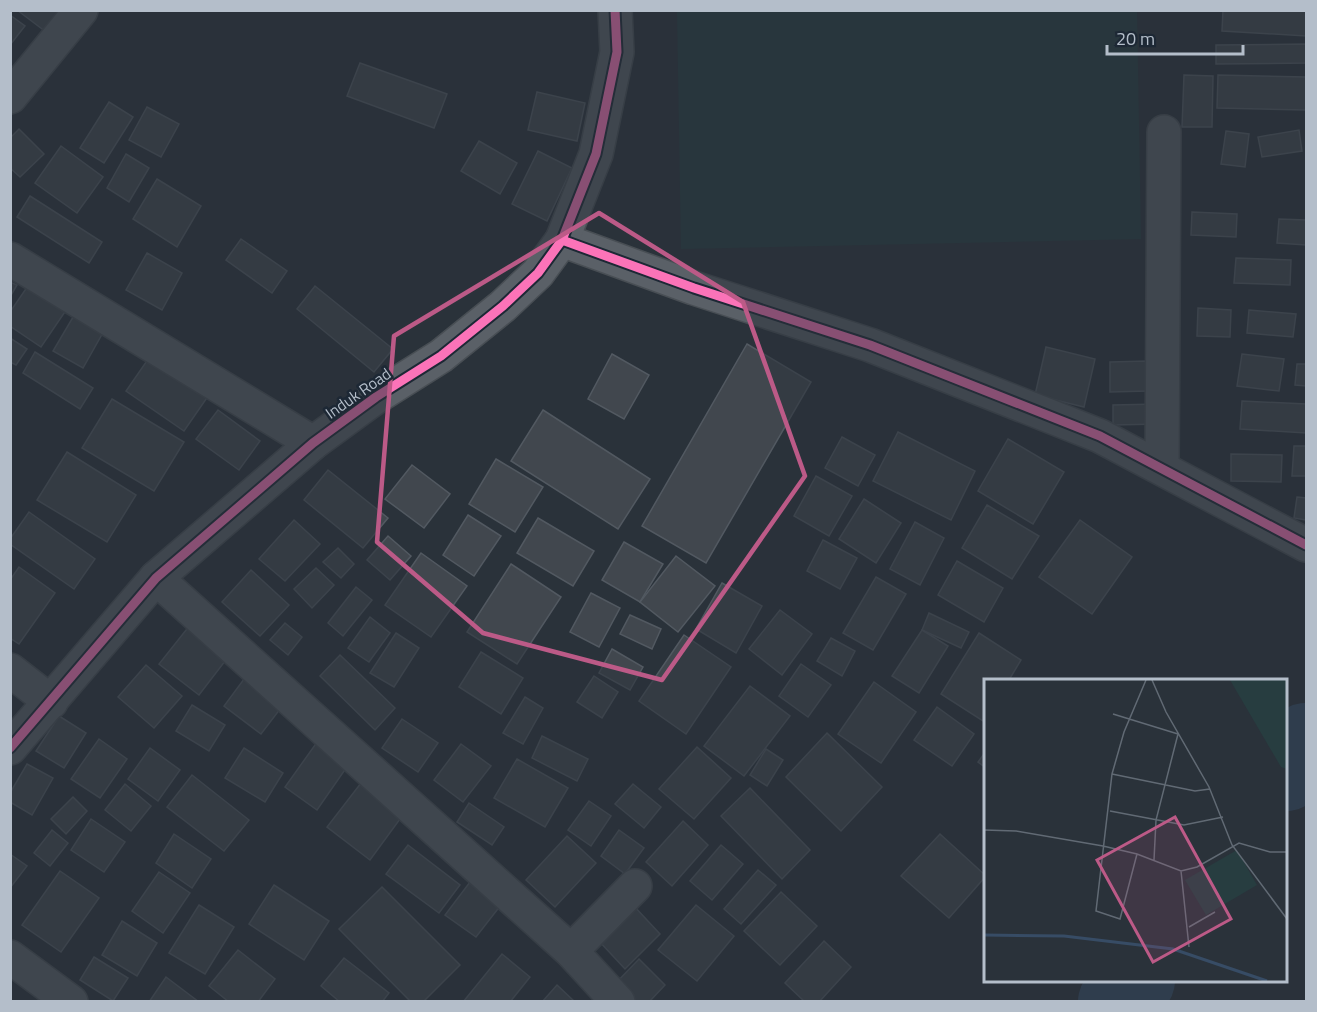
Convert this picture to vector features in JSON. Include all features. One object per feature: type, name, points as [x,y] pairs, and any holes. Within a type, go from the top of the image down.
[{"type":"street","points":[[10,97],[81,10]]},
{"type":"street","name":"Induk Road","points":[[10,748],[156,578],[313,443],[376,397],[441,356],[503,306],[538,273],[562,240],[596,154],[617,52],[615,10]]},
{"type":"street","points":[[1162,467],[1164,132]]},
{"type":"street","points":[[562,240],[694,288],[870,345],[1100,436],[1306,545]]},
{"type":"street","points":[[10,259],[313,443]]},
{"type":"street","points":[[156,578],[571,951],[618,1002]]},
{"type":"street","points":[[10,670],[51,702]]},
{"type":"street","points":[[571,951],[635,886]]},
{"type":"street","points":[[10,957],[71,1002]]},
{"type":"highlighted area","points":[[599,213],[743,302],[805,476],[662,680],[483,633],[377,542],[394,336]]},
{"type":"green space","points":[[677,11],[1137,11],[1141,239],[681,249]]},
{"type":"building","points":[[17,10],[64,10],[50,35]]},
{"type":"building","points":[[1223,10],[1306,10],[1306,36],[1222,31]]},
{"type":"building","points":[[10,15],[25,26],[10,45]]},
{"type":"building","points":[[1306,44],[1306,63],[1216,64],[1216,45]]},
{"type":"building","points":[[360,63],[447,94],[434,128],[347,96]]},
{"type":"building","points":[[1184,75],[1213,76],[1212,127],[1182,127]]},
{"type":"building","points":[[1218,75],[1306,77],[1306,110],[1217,108]]},
{"type":"building","points":[[537,92],[585,103],[577,141],[528,130]]},
{"type":"building","points":[[109,102],[133,117],[104,163],[80,148]]},
{"type":"building","points":[[147,107],[179,124],[161,157],[129,140]]},
{"type":"building","points":[[19,129],[44,154],[20,177],[10,168],[10,138]]},
{"type":"building","points":[[1299,130],[1302,151],[1262,157],[1258,137]]},
{"type":"building","points":[[1226,131],[1249,134],[1245,167],[1221,164]]},
{"type":"building","points":[[479,141],[517,163],[500,194],[461,171]]},
{"type":"building","points":[[61,146],[103,177],[77,213],[35,183]]},
{"type":"building","points":[[538,151],[572,168],[547,221],[512,204]]},
{"type":"building","points":[[126,154],[149,168],[129,202],[107,188]]},
{"type":"building","points":[[157,179],[201,206],[177,247],[133,219]]},
{"type":"building","points":[[30,196],[102,242],[89,263],[17,217]]},
{"type":"building","points":[[1192,212],[1237,214],[1236,237],[1191,235]]},
{"type":"building","points":[[1279,219],[1306,220],[1306,245],[1277,243]]},
{"type":"building","points":[[241,239],[287,271],[272,293],[226,260]]},
{"type":"building","points":[[147,253],[182,273],[162,310],[126,290]]},
{"type":"building","points":[[1236,258],[1291,260],[1290,285],[1234,283]]},
{"type":"building","points":[[34,277],[71,303],[41,347],[10,326],[10,312]]},
{"type":"building","points":[[10,282],[17,285],[10,297]]},
{"type":"building","points":[[315,286],[393,349],[374,372],[297,309]]},
{"type":"building","points":[[1198,308],[1231,310],[1230,337],[1197,336]]},
{"type":"building","points":[[1249,310],[1296,314],[1293,337],[1247,333]]},
{"type":"building","points":[[76,312],[105,329],[83,368],[53,351]]},
{"type":"building","points":[[10,338],[27,349],[16,365],[10,362]]},
{"type":"building","points":[[747,344],[811,382],[706,563],[642,526]]},
{"type":"building","points":[[1046,347],[1095,359],[1084,407],[1035,395]]},
{"type":"building","points":[[35,352],[93,388],[80,409],[23,373]]},
{"type":"building","points":[[153,352],[211,392],[184,431],[126,391]]},
{"type":"building","points":[[612,354],[649,375],[624,419],[588,399]]},
{"type":"building","points":[[1242,354],[1284,359],[1279,391],[1237,386]]},
{"type":"building","points":[[1147,361],[1148,391],[1110,392],[1110,362]]},
{"type":"building","points":[[1297,364],[1306,364],[1306,386],[1295,385]]},
{"type":"building","points":[[112,399],[184,442],[154,491],[82,448]]},
{"type":"building","points":[[1242,401],[1306,404],[1306,433],[1240,429]]},
{"type":"building","points":[[1159,404],[1159,424],[1113,425],[1113,405]]},
{"type":"building","points":[[218,410],[260,441],[239,470],[196,439]]},
{"type":"building","points":[[543,410],[650,479],[618,529],[511,461]]},
{"type":"building","points":[[898,432],[975,471],[951,520],[873,481]]},
{"type":"building","points":[[842,437],[875,455],[858,486],[825,468]]},
{"type":"building","points":[[1008,439],[1064,472],[1033,524],[978,491]]},
{"type":"building","points":[[1294,446],[1306,446],[1306,476],[1292,476]]},
{"type":"building","points":[[67,452],[136,495],[107,542],[37,500]]},
{"type":"building","points":[[1231,454],[1282,455],[1281,482],[1231,481]]},
{"type":"building","points":[[496,459],[543,487],[515,532],[469,504]]},
{"type":"building","points":[[412,465],[450,494],[424,528],[385,499]]},
{"type":"building","points":[[328,470],[388,518],[363,548],[304,500]]},
{"type":"building","points":[[816,476],[852,496],[829,536],[794,516]]},
{"type":"building","points":[[1297,497],[1306,498],[1306,520],[1294,518]]},
{"type":"building","points":[[864,499],[901,523],[876,563],[839,539]]},
{"type":"building","points":[[987,505],[1039,536],[1012,579],[962,548]]},
{"type":"building","points":[[29,512],[95,559],[74,589],[10,544],[10,539]]},
{"type":"building","points":[[468,515],[501,536],[474,576],[443,555]]},
{"type":"building","points":[[538,518],[594,551],[573,586],[517,553]]},
{"type":"building","points":[[294,520],[320,544],[285,581],[259,559]]},
{"type":"building","points":[[1080,520],[1132,557],[1092,614],[1039,577]]},
{"type":"building","points":[[915,522],[944,538],[920,585],[890,569]]},
{"type":"building","points":[[388,536],[411,556],[390,580],[367,560]]},
{"type":"building","points":[[823,540],[857,558],[840,589],[807,571]]},
{"type":"building","points":[[624,542],[663,564],[640,602],[602,580]]},
{"type":"building","points":[[338,548],[354,564],[341,578],[323,562]]},
{"type":"building","points":[[421,553],[467,586],[431,637],[385,605]]},
{"type":"building","points":[[676,556],[715,586],[678,632],[640,602]]},
{"type":"building","points":[[957,561],[1003,588],[984,622],[938,595]]},
{"type":"building","points":[[511,564],[561,597],[517,664],[467,632]]},
{"type":"building","points":[[19,567],[55,593],[19,644],[10,638],[10,580]]},
{"type":"building","points":[[316,568],[334,585],[312,608],[294,589]]},
{"type":"building","points":[[251,570],[289,605],[260,636],[222,602]]},
{"type":"building","points":[[876,577],[906,594],[873,650],[843,633]]},
{"type":"building","points":[[722,583],[762,606],[736,653],[696,629]]},
{"type":"building","points":[[356,587],[372,600],[343,636],[328,623]]},
{"type":"building","points":[[591,593],[620,608],[599,647],[570,632]]},
{"type":"building","points":[[780,610],[812,634],[782,675],[749,649]]},
{"type":"building","points":[[929,613],[969,632],[961,648],[922,630]]},
{"type":"building","points":[[630,615],[661,629],[652,649],[620,634]]},
{"type":"building","points":[[370,617],[390,633],[369,662],[348,648]]},
{"type":"building","points":[[285,623],[302,637],[288,655],[270,640]]},
{"type":"building","points":[[190,625],[229,656],[199,695],[159,664]]},
{"type":"building","points":[[922,630],[948,646],[919,693],[892,676]]},
{"type":"building","points":[[396,633],[419,648],[394,687],[370,673]]},
{"type":"building","points":[[979,633],[1021,660],[1010,679],[984,679],[983,721],[941,694]]},
{"type":"building","points":[[684,635],[731,667],[686,734],[639,701]]},
{"type":"building","points":[[831,638],[855,651],[842,676],[817,661]]},
{"type":"building","points":[[612,649],[643,667],[630,690],[599,673]]},
{"type":"building","points":[[481,652],[523,678],[501,714],[459,687]]},
{"type":"building","points":[[340,655],[395,708],[375,730],[320,676]]},
{"type":"building","points":[[801,664],[831,685],[808,717],[779,696]]},
{"type":"building","points":[[146,665],[182,696],[154,728],[118,697]]},
{"type":"building","points":[[247,675],[284,704],[261,734],[224,706]]},
{"type":"building","points":[[594,676],[618,692],[602,718],[577,702]]},
{"type":"building","points":[[874,682],[916,712],[881,763],[838,734]]},
{"type":"building","points":[[750,686],[790,716],[744,776],[704,746]]},
{"type":"building","points":[[525,697],[543,708],[523,744],[503,733]]},
{"type":"building","points":[[192,705],[225,725],[209,751],[176,731]]},
{"type":"building","points":[[937,707],[974,734],[952,766],[914,740]]},
{"type":"building","points":[[59,716],[86,733],[64,768],[36,751]]},
{"type":"building","points":[[402,719],[438,743],[418,772],[382,748]]},
{"type":"building","points":[[827,733],[882,787],[841,831],[786,777]]},
{"type":"building","points":[[542,736],[588,759],[577,781],[532,758]]},
{"type":"building","points":[[320,738],[351,761],[317,810],[285,787]]},
{"type":"building","points":[[99,739],[127,759],[100,798],[71,779]]},
{"type":"building","points":[[461,744],[491,766],[463,802],[434,780]]},
{"type":"building","points":[[697,747],[731,778],[694,819],[659,789]]},
{"type":"building","points":[[150,748],[180,770],[158,801],[128,779]]},
{"type":"building","points":[[244,748],[283,773],[265,802],[225,778]]},
{"type":"building","points":[[766,749],[783,760],[767,786],[750,775]]},
{"type":"building","points":[[984,754],[984,766],[978,762]]},
{"type":"building","points":[[517,759],[568,788],[545,827],[494,798]]},
{"type":"building","points":[[27,764],[53,778],[32,815],[10,802],[10,793]]},
{"type":"building","points":[[192,775],[249,820],[224,851],[167,807]]},
{"type":"building","points":[[361,783],[403,815],[370,860],[327,827]]},
{"type":"building","points":[[125,784],[151,806],[131,831],[105,810]]},
{"type":"building","points":[[633,784],[661,807],[644,828],[615,804]]},
{"type":"building","points":[[750,788],[810,850],[782,879],[721,816]]},
{"type":"building","points":[[73,797],[87,811],[66,834],[51,819]]},
{"type":"building","points":[[589,801],[611,816],[591,846],[568,830]]},
{"type":"building","points":[[469,803],[504,827],[492,845],[457,822]]},
{"type":"building","points":[[91,819],[125,842],[104,872],[71,850]]},
{"type":"building","points":[[683,821],[708,845],[672,886],[646,862]]},
{"type":"building","points":[[52,830],[68,843],[50,866],[34,853]]},
{"type":"building","points":[[619,830],[644,848],[625,874],[601,856]]},
{"type":"building","points":[[174,834],[211,859],[192,888],[156,863]]},
{"type":"building","points":[[940,834],[984,874],[984,878],[949,918],[901,876]]},
{"type":"building","points":[[567,836],[596,863],[555,907],[526,880]]},
{"type":"building","points":[[408,845],[460,885],[439,913],[386,874]]},
{"type":"building","points":[[721,845],[743,864],[712,900],[690,881]]},
{"type":"building","points":[[10,854],[27,866],[10,888]]},
{"type":"building","points":[[758,870],[776,885],[741,924],[724,909]]},
{"type":"building","points":[[60,871],[99,898],[61,952],[22,925]]},
{"type":"building","points":[[159,872],[190,893],[163,933],[132,911]]},
{"type":"building","points":[[470,882],[501,905],[476,937],[445,915]]},
{"type":"building","points":[[274,885],[329,921],[304,960],[249,924]]},
{"type":"building","points":[[382,887],[460,965],[423,1002],[411,1002],[339,929]]},
{"type":"building","points":[[781,892],[817,926],[780,965],[744,931]]},
{"type":"building","points":[[199,905],[234,927],[205,974],[169,953]]},
{"type":"building","points":[[633,905],[660,934],[625,969],[598,940]]},
{"type":"building","points":[[696,905],[734,936],[697,981],[658,950]]},
{"type":"building","points":[[122,921],[157,943],[137,976],[102,955]]},
{"type":"building","points":[[824,941],[851,967],[819,1002],[805,1002],[785,983]]},
{"type":"building","points":[[238,950],[275,979],[258,1002],[229,1002],[209,986]]},
{"type":"building","points":[[502,954],[530,977],[510,1002],[463,1002]]},
{"type":"building","points":[[94,957],[128,978],[113,1001],[80,980]]},
{"type":"building","points":[[344,958],[389,993],[382,1002],[340,1002],[321,986]]},
{"type":"building","points":[[639,959],[665,985],[649,1002],[630,1002],[613,986]]},
{"type":"building","points":[[166,977],[199,1002],[149,1002]]},
{"type":"building","points":[[557,985],[575,1002],[542,1002]]},
{"type":"waterway","points":[[1287,769],[1306,744]]},
{"type":"waterway","points":[[1119,1002],[1133,982]]},
{"type":"cycle path","points":[[10,748],[156,578],[313,443],[376,397],[441,356],[503,306],[538,273],[562,240],[596,154],[617,52],[615,10]]},
{"type":"cycle path","points":[[562,240],[694,288],[870,345],[1100,436],[1306,545]]}]
